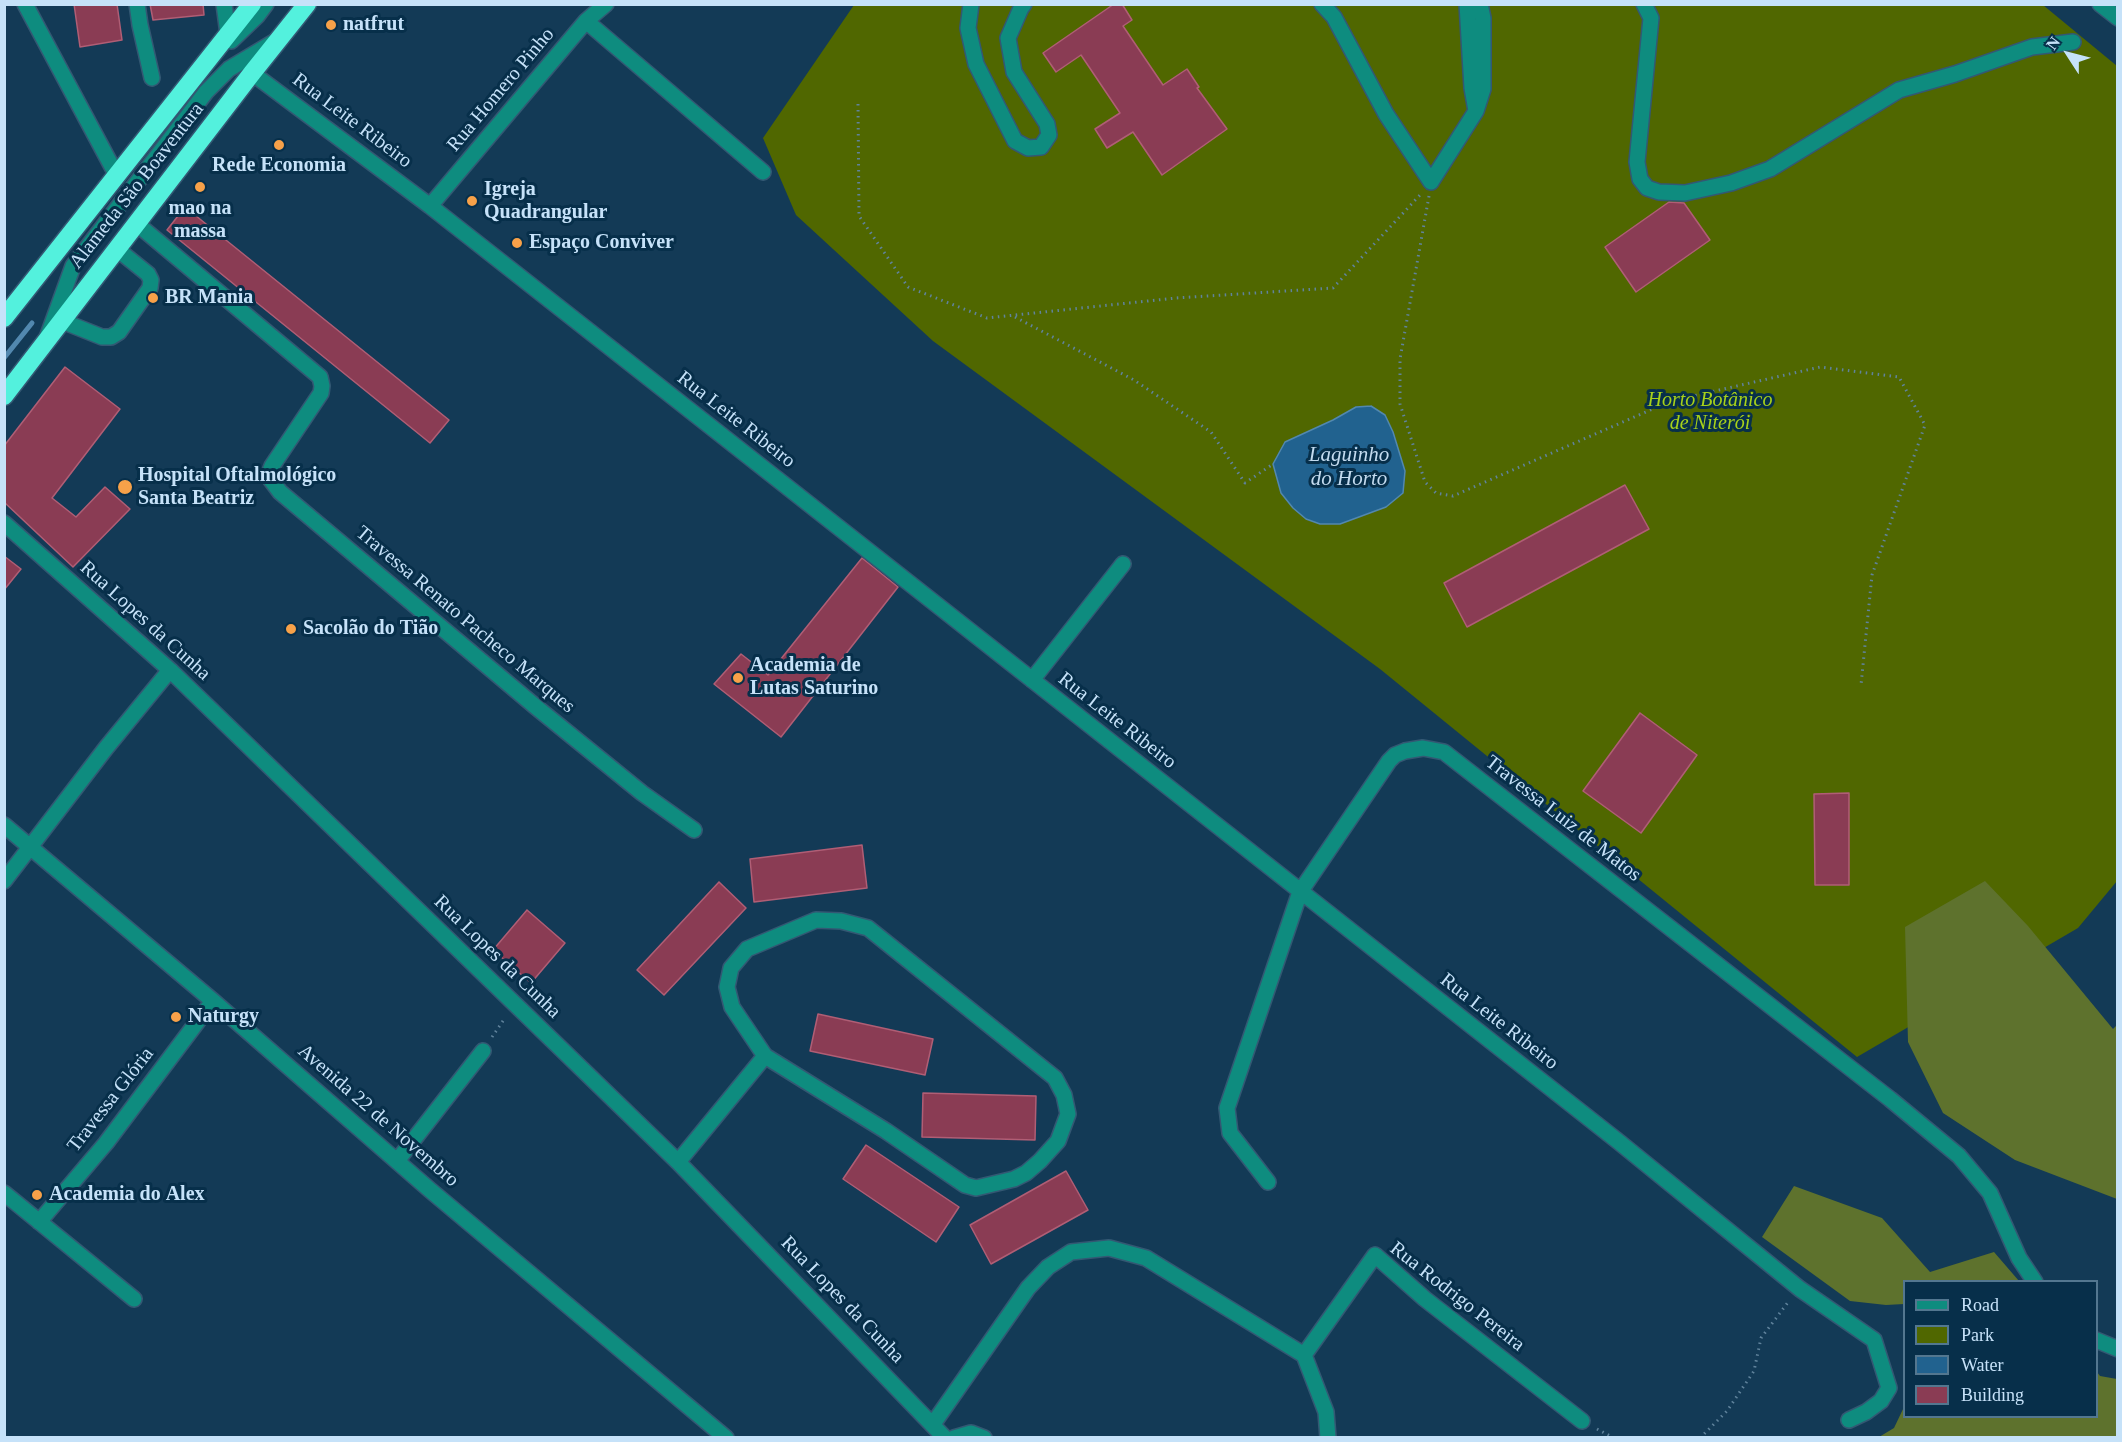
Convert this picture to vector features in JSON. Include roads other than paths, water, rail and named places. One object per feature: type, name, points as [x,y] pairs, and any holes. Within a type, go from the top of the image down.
[{"type":"highway","name":"Alameda São Boaventura","points":[[4,318],[252,4]]},
{"type":"highway","name":"Alameda São Boaventura","points":[[4,396],[307,4]]},
{"type":"street","points":[[25,4],[117,176]]},
{"type":"street","points":[[137,4],[152,78]]},
{"type":"street","points":[[224,4],[228,34]]},
{"type":"street","points":[[200,70],[257,16],[266,4]]},
{"type":"street","name":"Rua Homero Pinho","points":[[430,206],[586,21],[606,4]]},
{"type":"street","points":[[971,4],[968,28],[976,64],[1015,141],[1028,148],[1041,147],[1049,135],[1047,124],[1014,72],[1008,38],[1024,4]]},
{"type":"street","points":[[1322,4],[1334,17],[1386,114],[1431,182],[1476,111],[1483,88],[1483,18],[1480,4]]},
{"type":"street","points":[[1467,4],[1472,97],[1476,111]]},
{"type":"street","points":[[1644,4],[1651,18],[1637,162],[1641,179],[1647,188],[1659,192],[1685,193],[1731,183],[1770,169],[1899,90],[1956,74],[2032,47],[2073,42]]},
{"type":"street","points":[[2100,4],[2118,18]]},
{"type":"street","points":[[586,21],[763,171]]},
{"type":"street","points":[[46,341],[73,266],[206,92],[229,69],[279,39]]},
{"type":"street","name":"Rua Leite Ribeiro","points":[[252,73],[430,206],[1619,1142],[1800,1289],[1874,1340],[1889,1388],[1886,1395],[1866,1412],[1849,1420]]},
{"type":"street","name":"Travessa Renato Pacheco Marques","points":[[136,223],[320,377],[321,393],[272,466],[268,476],[280,492],[536,707],[642,793],[694,830]]},
{"type":"street","points":[[62,321],[102,337],[111,337],[119,332],[150,288],[151,280],[148,274],[117,249]]},
{"type":"street","name":"Rua Lopes da Cunha","points":[[4,523],[170,670],[678,1162],[945,1437]]},
{"type":"street","points":[[1032,680],[1123,564]]},
{"type":"street","points":[[4,881],[106,748],[170,670]]},
{"type":"street","name":"Travessa Luiz de Matos","points":[[1268,1182],[1230,1133],[1227,1108],[1300,892],[1389,761],[1395,755],[1405,751],[1423,748],[1444,752],[1890,1099],[1959,1156],[1990,1193],[2019,1258],[2034,1280]]},
{"type":"street","name":"Avenida 22 de Novembro","points":[[4,825],[213,1001],[397,1161],[726,1437]]},
{"type":"street","points":[[816,920],[841,921],[868,928],[1055,1077],[1064,1095],[1068,1114],[1058,1141],[1026,1173],[1014,1179],[976,1188],[957,1181],[886,1131],[765,1056],[732,1007],[727,987],[731,968],[747,949],[756,945],[816,920]]},
{"type":"street","name":"Travessa Glória","points":[[39,1222],[106,1143],[213,1001]]},
{"type":"street","points":[[397,1161],[483,1051]]},
{"type":"street","points":[[678,1162],[765,1056]]},
{"type":"street","points":[[4,1193],[134,1299]]},
{"type":"street","points":[[933,1424],[1029,1288],[1048,1267],[1071,1252],[1108,1248],[1146,1258],[1304,1355],[1326,1412],[1328,1437]]},
{"type":"street","name":"Rua Rodrigo Pereira","points":[[1304,1355],[1374,1255],[1425,1299],[1582,1421]]},
{"type":"street","points":[[2098,1340],[2118,1348]]},
{"type":"street","points":[[954,1437],[970,1434],[984,1437]]},
{"type":"water","name":"Laguinho do Horto","points":[[1371,406],[1385,415],[1393,432],[1405,471],[1403,493],[1386,507],[1340,524],[1320,524],[1306,519],[1281,493],[1273,464],[1285,442],[1356,407]]},
{"type":"waterway","points":[[4,358],[32,323]]},
{"type":"place","name":"natfrut","points":[[331,25]]},
{"type":"place","name":"Rede Economia","points":[[279,145]]},
{"type":"place","name":"mao na massa","points":[[200,187]]},
{"type":"place","name":"Igreja Quadrangular","points":[[472,201]]},
{"type":"place","name":"Espaço Conviver","points":[[517,243]]},
{"type":"place","name":"BR Mania","points":[[153,298]]},
{"type":"place","name":"Hospital Oftalmológico Santa Beatriz","points":[[125,487]]},
{"type":"place","name":"Sacolão do Tião","points":[[291,629]]},
{"type":"place","name":"Academia de Lutas Saturino","points":[[738,678]]},
{"type":"place","name":"Naturgy","points":[[176,1017]]},
{"type":"place","name":"Academia do Alex","points":[[37,1195]]},
{"type":"park label","name":"Horto Botânico de Niterói","points":[[1710,412]]}]
